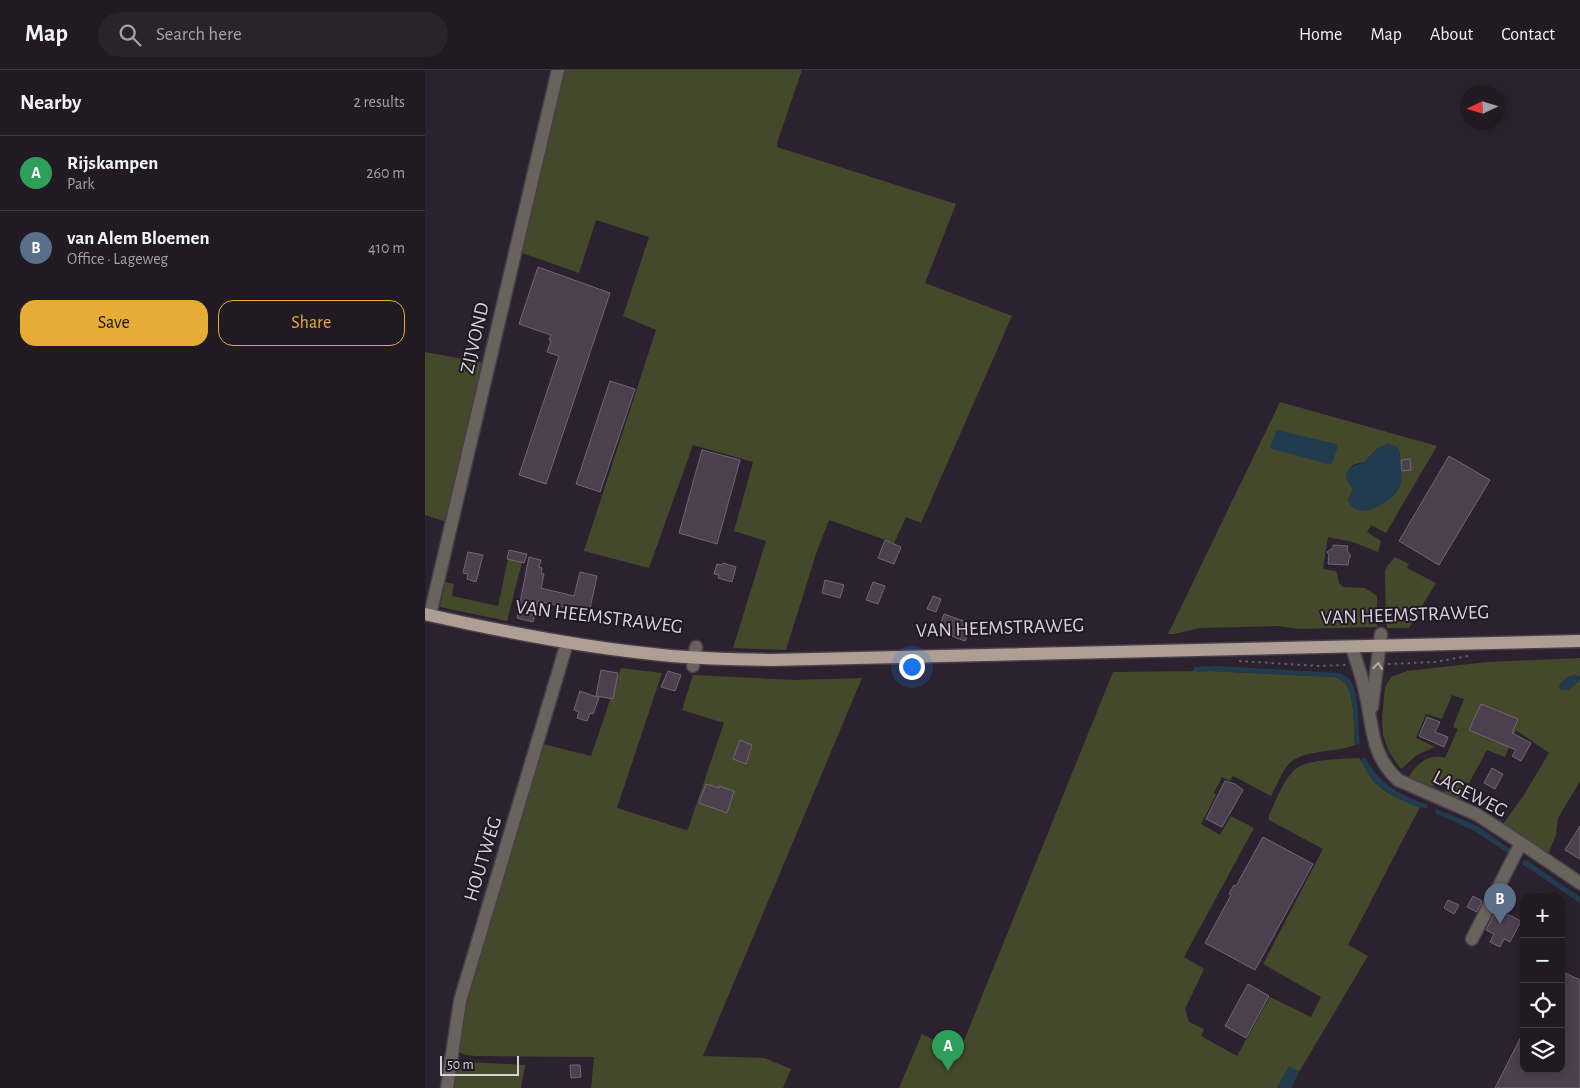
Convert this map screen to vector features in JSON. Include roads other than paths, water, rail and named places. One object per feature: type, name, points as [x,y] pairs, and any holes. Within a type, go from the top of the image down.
[{"type":"main road","name":"VAN HEEMSTRAWEG","points":[[428,615],[567,643],[653,654],[695,657],[828,660],[1352,648],[1381,641],[1580,641]]},
{"type":"street","name":"ZIJVOND","points":[[428,615],[558,70]]},
{"type":"street","name":"LAGEWEG","points":[[1370,720],[1381,641]]},
{"type":"street","name":"HOUTWEG","points":[[447,1088],[460,1001],[567,643]]},
{"type":"street","name":"LAGEWEG","points":[[1352,648],[1366,696],[1374,744],[1381,760],[1390,773],[1398,780],[1475,814],[1580,883]]},
{"type":"street","points":[[1472,939],[1521,843]]},
{"type":"water","points":[[1277,430],[1336,444],[1338,446],[1332,463],[1328,464],[1272,449],[1270,446]]},
{"type":"water","points":[[1388,444],[1397,447],[1399,451],[1401,467],[1400,486],[1393,496],[1381,505],[1361,511],[1355,509],[1348,500],[1353,490],[1346,479],[1348,470],[1362,463],[1378,449]]},
{"type":"water","points":[[1217,666],[1338,673],[1344,675],[1352,684],[1357,699],[1360,743],[1355,745],[1351,695],[1345,683],[1341,680],[1335,677],[1197,672],[1193,670],[1195,667]]},
{"type":"water","points":[[1573,675],[1579,676],[1580,680],[1568,690],[1561,690],[1559,686],[1564,680]]},
{"type":"water","points":[[1363,758],[1391,788],[1427,805],[1427,808],[1406,803],[1379,785],[1366,771],[1361,760]]},
{"type":"water","points":[[1436,809],[1478,826],[1511,850],[1509,854],[1473,830],[1437,814],[1435,812]]},
{"type":"water","points":[[1523,860],[1526,860],[1580,897],[1580,903],[1522,864]]},
{"type":"water","points":[[1289,1066],[1299,1072],[1291,1088],[1277,1088]]},
{"type":"place","name":"van Alem Bloemen","points":[[1500,924]]},
{"type":"place","name":"Rijskampen","points":[[948,1071]]}]
